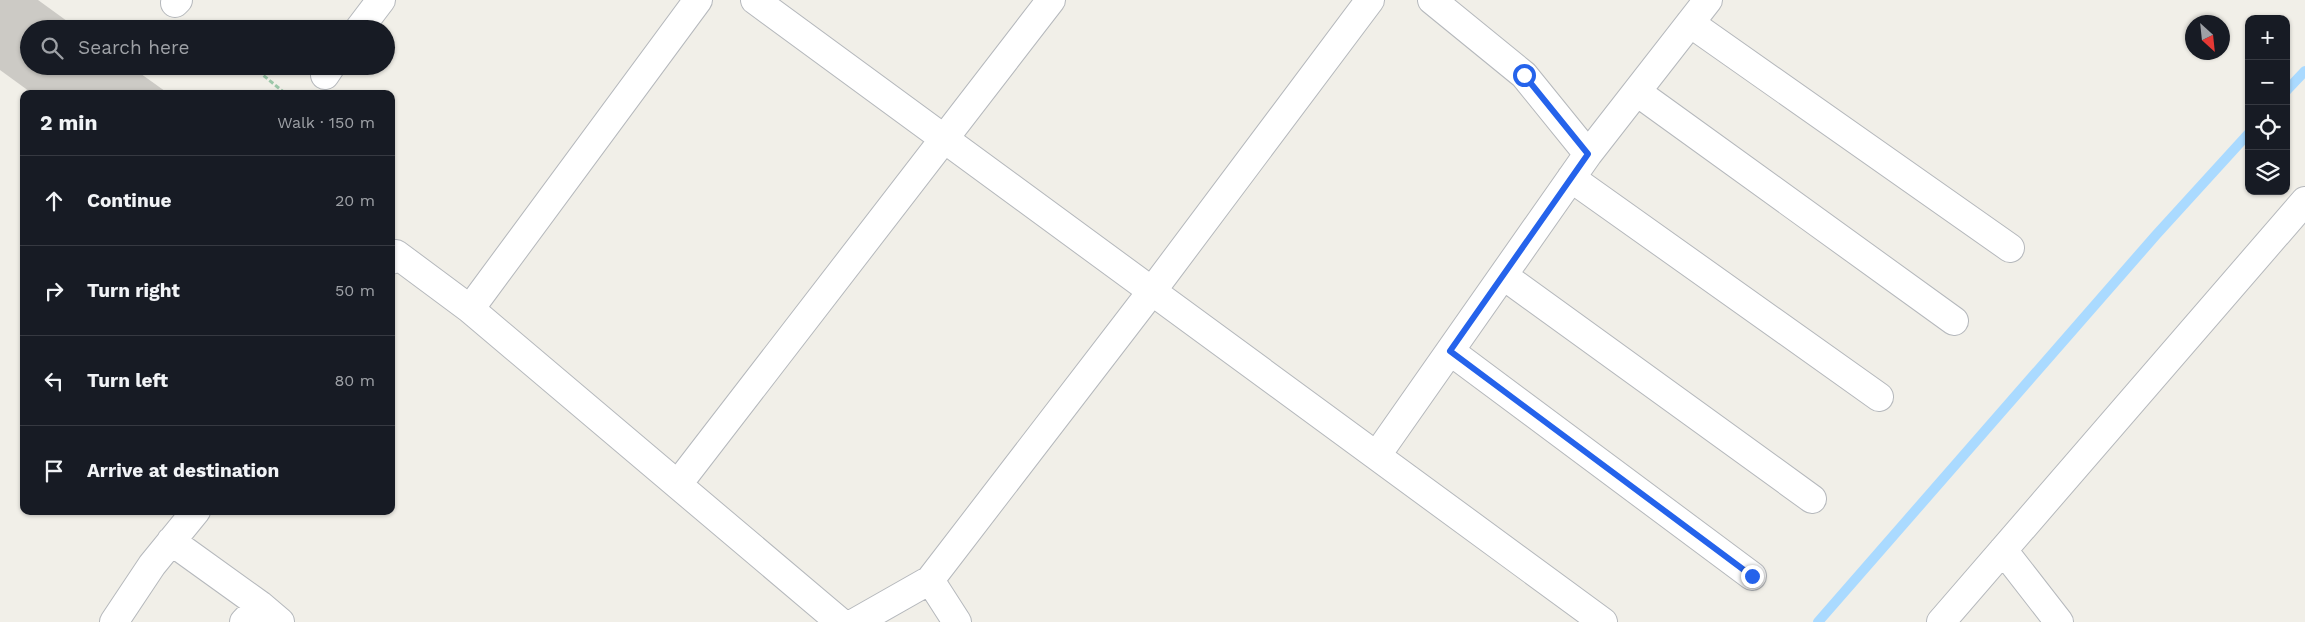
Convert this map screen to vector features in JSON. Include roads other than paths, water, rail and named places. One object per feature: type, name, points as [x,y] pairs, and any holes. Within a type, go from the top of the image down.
[{"type":"street","points":[[366,20],[381,0]]},
{"type":"street","points":[[470,308],[698,0]]},
{"type":"street","points":[[755,0],[1603,622]]},
{"type":"street","points":[[678,484],[1052,0]]},
{"type":"street","points":[[856,622],[930,580],[1152,291],[1370,0]]},
{"type":"street","points":[[1432,0],[1524,75],[1588,154]]},
{"type":"street","points":[[1377,455],[1588,154],[1708,0]]},
{"type":"street","points":[[1690,23],[2010,248]]},
{"type":"street","points":[[1637,92],[1954,321]]},
{"type":"street","points":[[1572,178],[1879,397]]},
{"type":"street","points":[[1941,622],[2305,201]]},
{"type":"street","points":[[395,255],[396,254],[470,308],[840,622]]},
{"type":"street","points":[[1504,276],[1812,499]]},
{"type":"street","points":[[1450,351],[1752,576]]},
{"type":"street","points":[[114,622],[152,565],[193,515]]},
{"type":"street","points":[[171,541],[261,616]]},
{"type":"street","points":[[2003,550],[2059,622]]},
{"type":"street","points":[[930,580],[958,622]]},
{"type":"waterway","points":[[2290,87],[2305,71]]},
{"type":"waterway","points":[[1818,622],[2156,235],[2245,137]]}]
